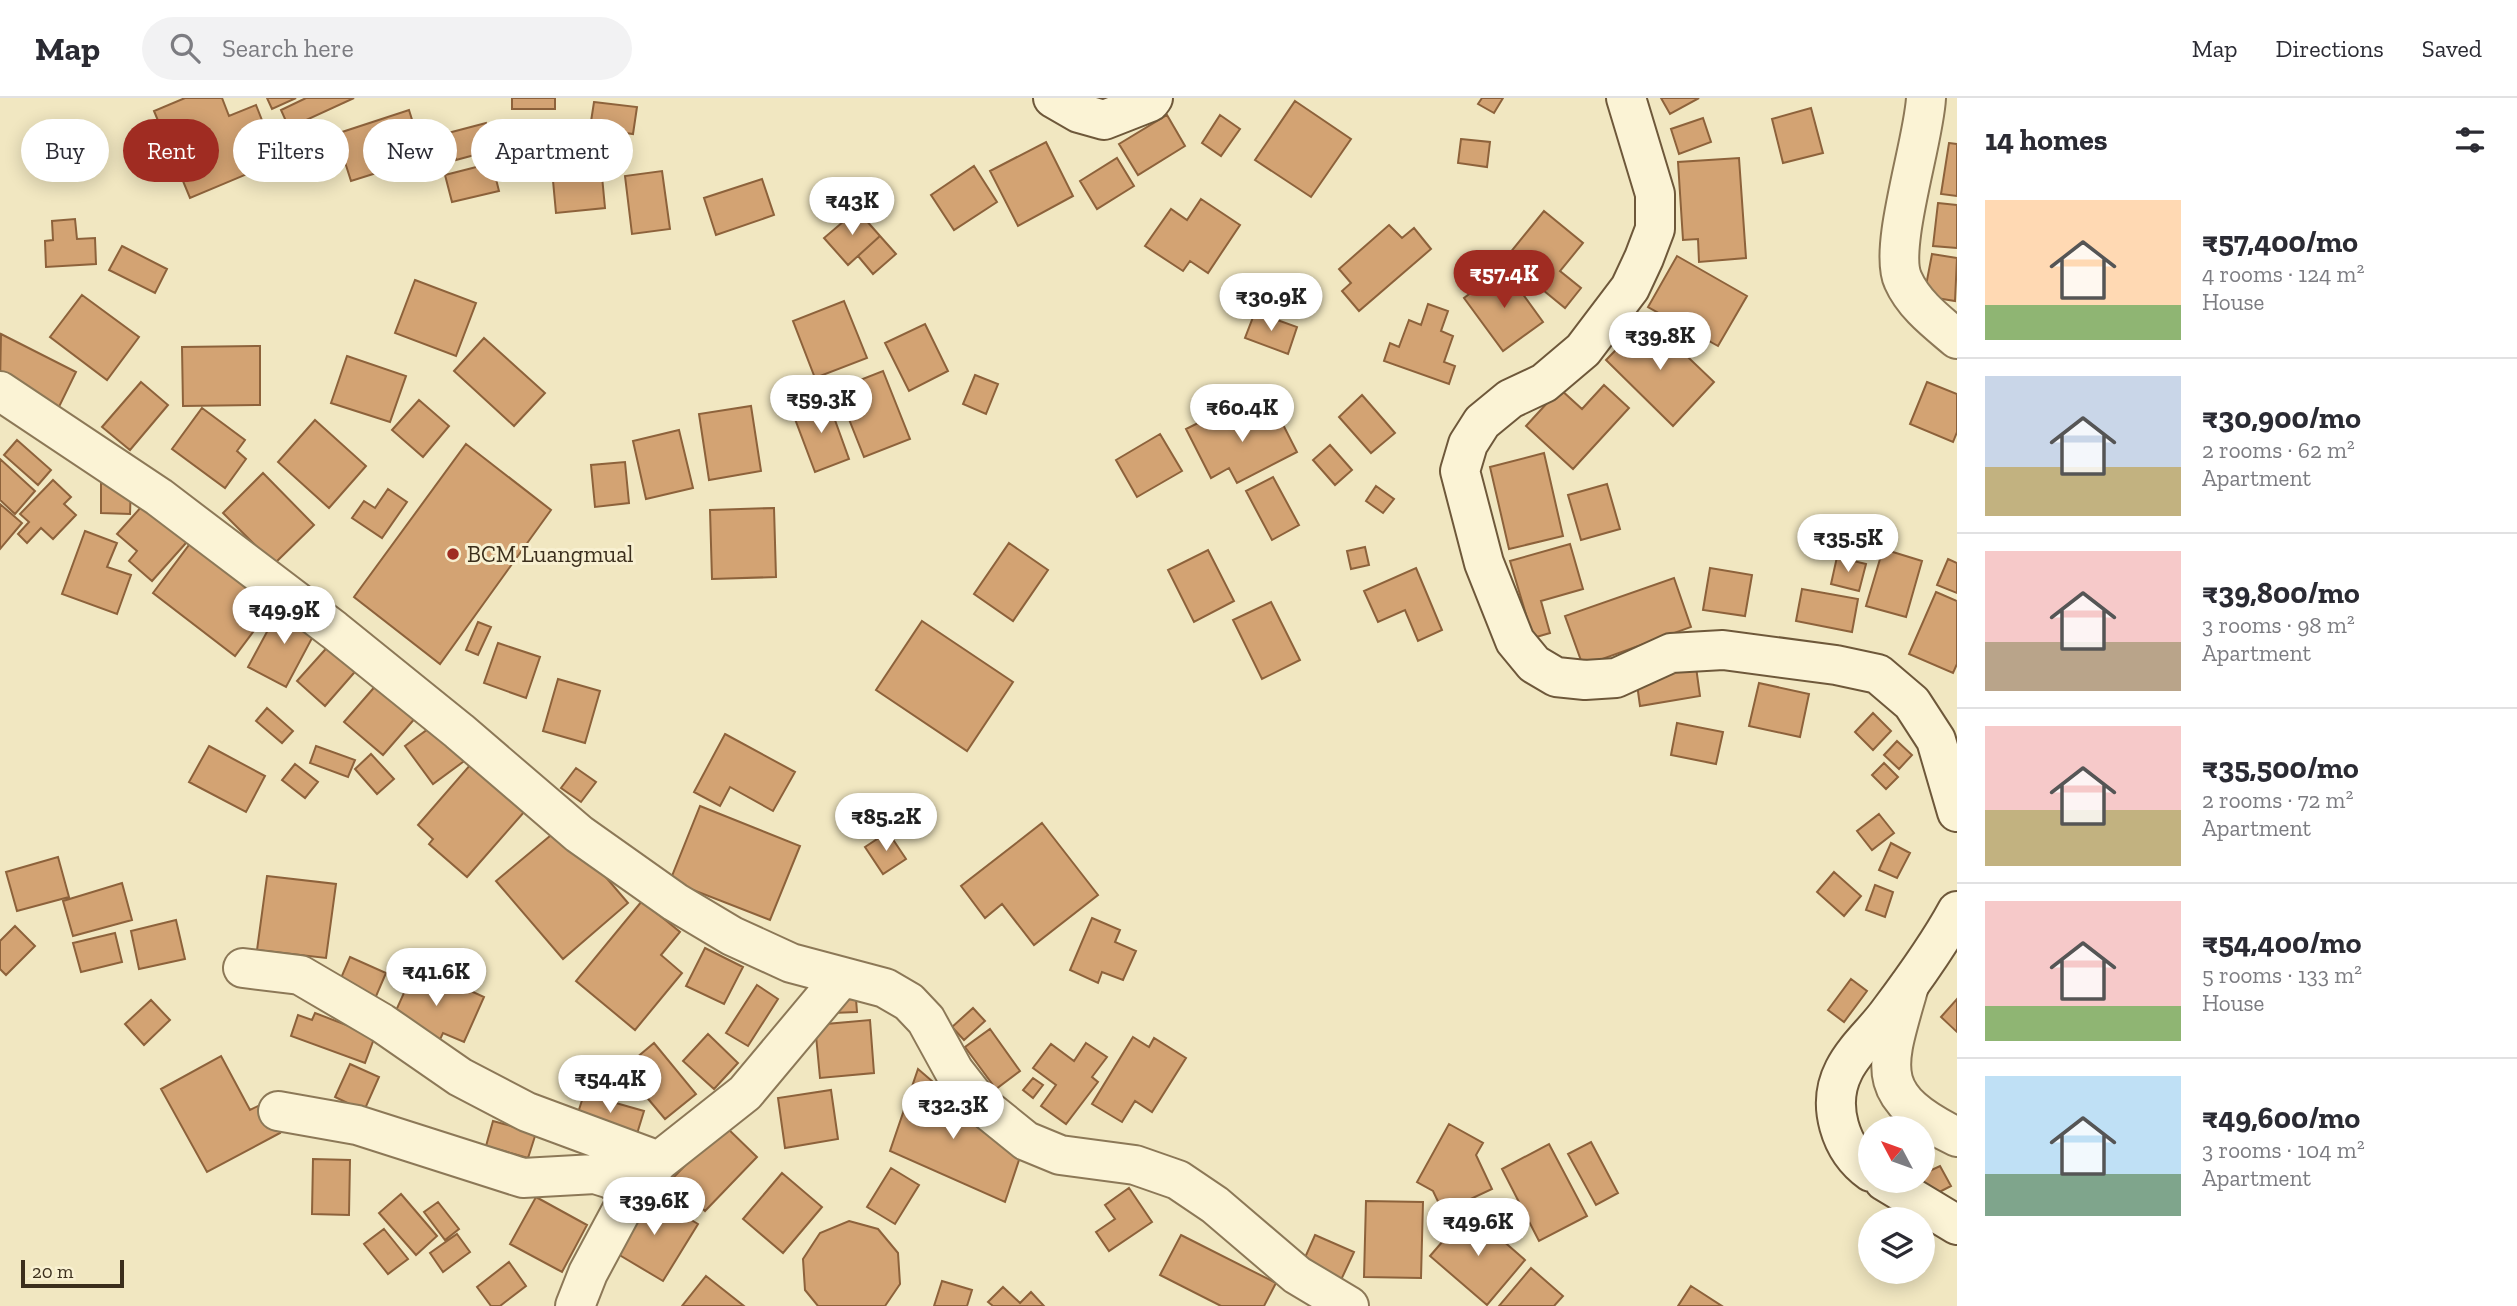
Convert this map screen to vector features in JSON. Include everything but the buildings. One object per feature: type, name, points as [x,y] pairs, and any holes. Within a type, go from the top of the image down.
[{"type":"street","points":[[1053,98],[1079,113],[1104,120],[1150,103],[1153,98]]},
{"type":"street","points":[[1626,98],[1655,194],[1655,229],[1644,258],[1630,288],[1583,350],[1544,383],[1510,399],[1482,422],[1468,444],[1460,471],[1484,563],[1515,640],[1534,664],[1556,677],[1585,680],[1616,678],[1671,653],[1723,650],[1836,665],[1878,674],[1912,703],[1936,740],[1957,812]]},
{"type":"street","points":[[1926,98],[1898,251],[1902,277],[1913,297],[1957,340]]},
{"type":"street","points":[[0,391],[159,498],[334,629],[579,834],[675,902],[732,936],[791,963],[885,988],[909,1002],[926,1020],[954,1071],[979,1103],[1026,1141],[1060,1155],[1135,1165],[1178,1180],[1215,1205],[1297,1275],[1349,1306]]},
{"type":"street","points":[[1858,1158],[1848,1147],[1838,1122],[1835,1101],[1843,1072],[1910,984],[1957,912]]},
{"type":"street","points":[[243,968],[300,975],[382,1023],[460,1077],[527,1112],[660,1161]]},
{"type":"street","points":[[575,1306],[588,1273],[631,1193],[660,1161],[745,1093],[842,977]]},
{"type":"street","points":[[1910,984],[1890,1052],[1889,1072],[1902,1101],[1925,1122],[1957,1137]]},
{"type":"street","points":[[278,1111],[357,1125],[523,1178],[595,1174],[611,1179],[631,1193]]},
{"type":"street","points":[[1906,1194],[1957,1225]]},
{"type":"place","name":"BCM Luangmual","points":[[453,554]]}]
